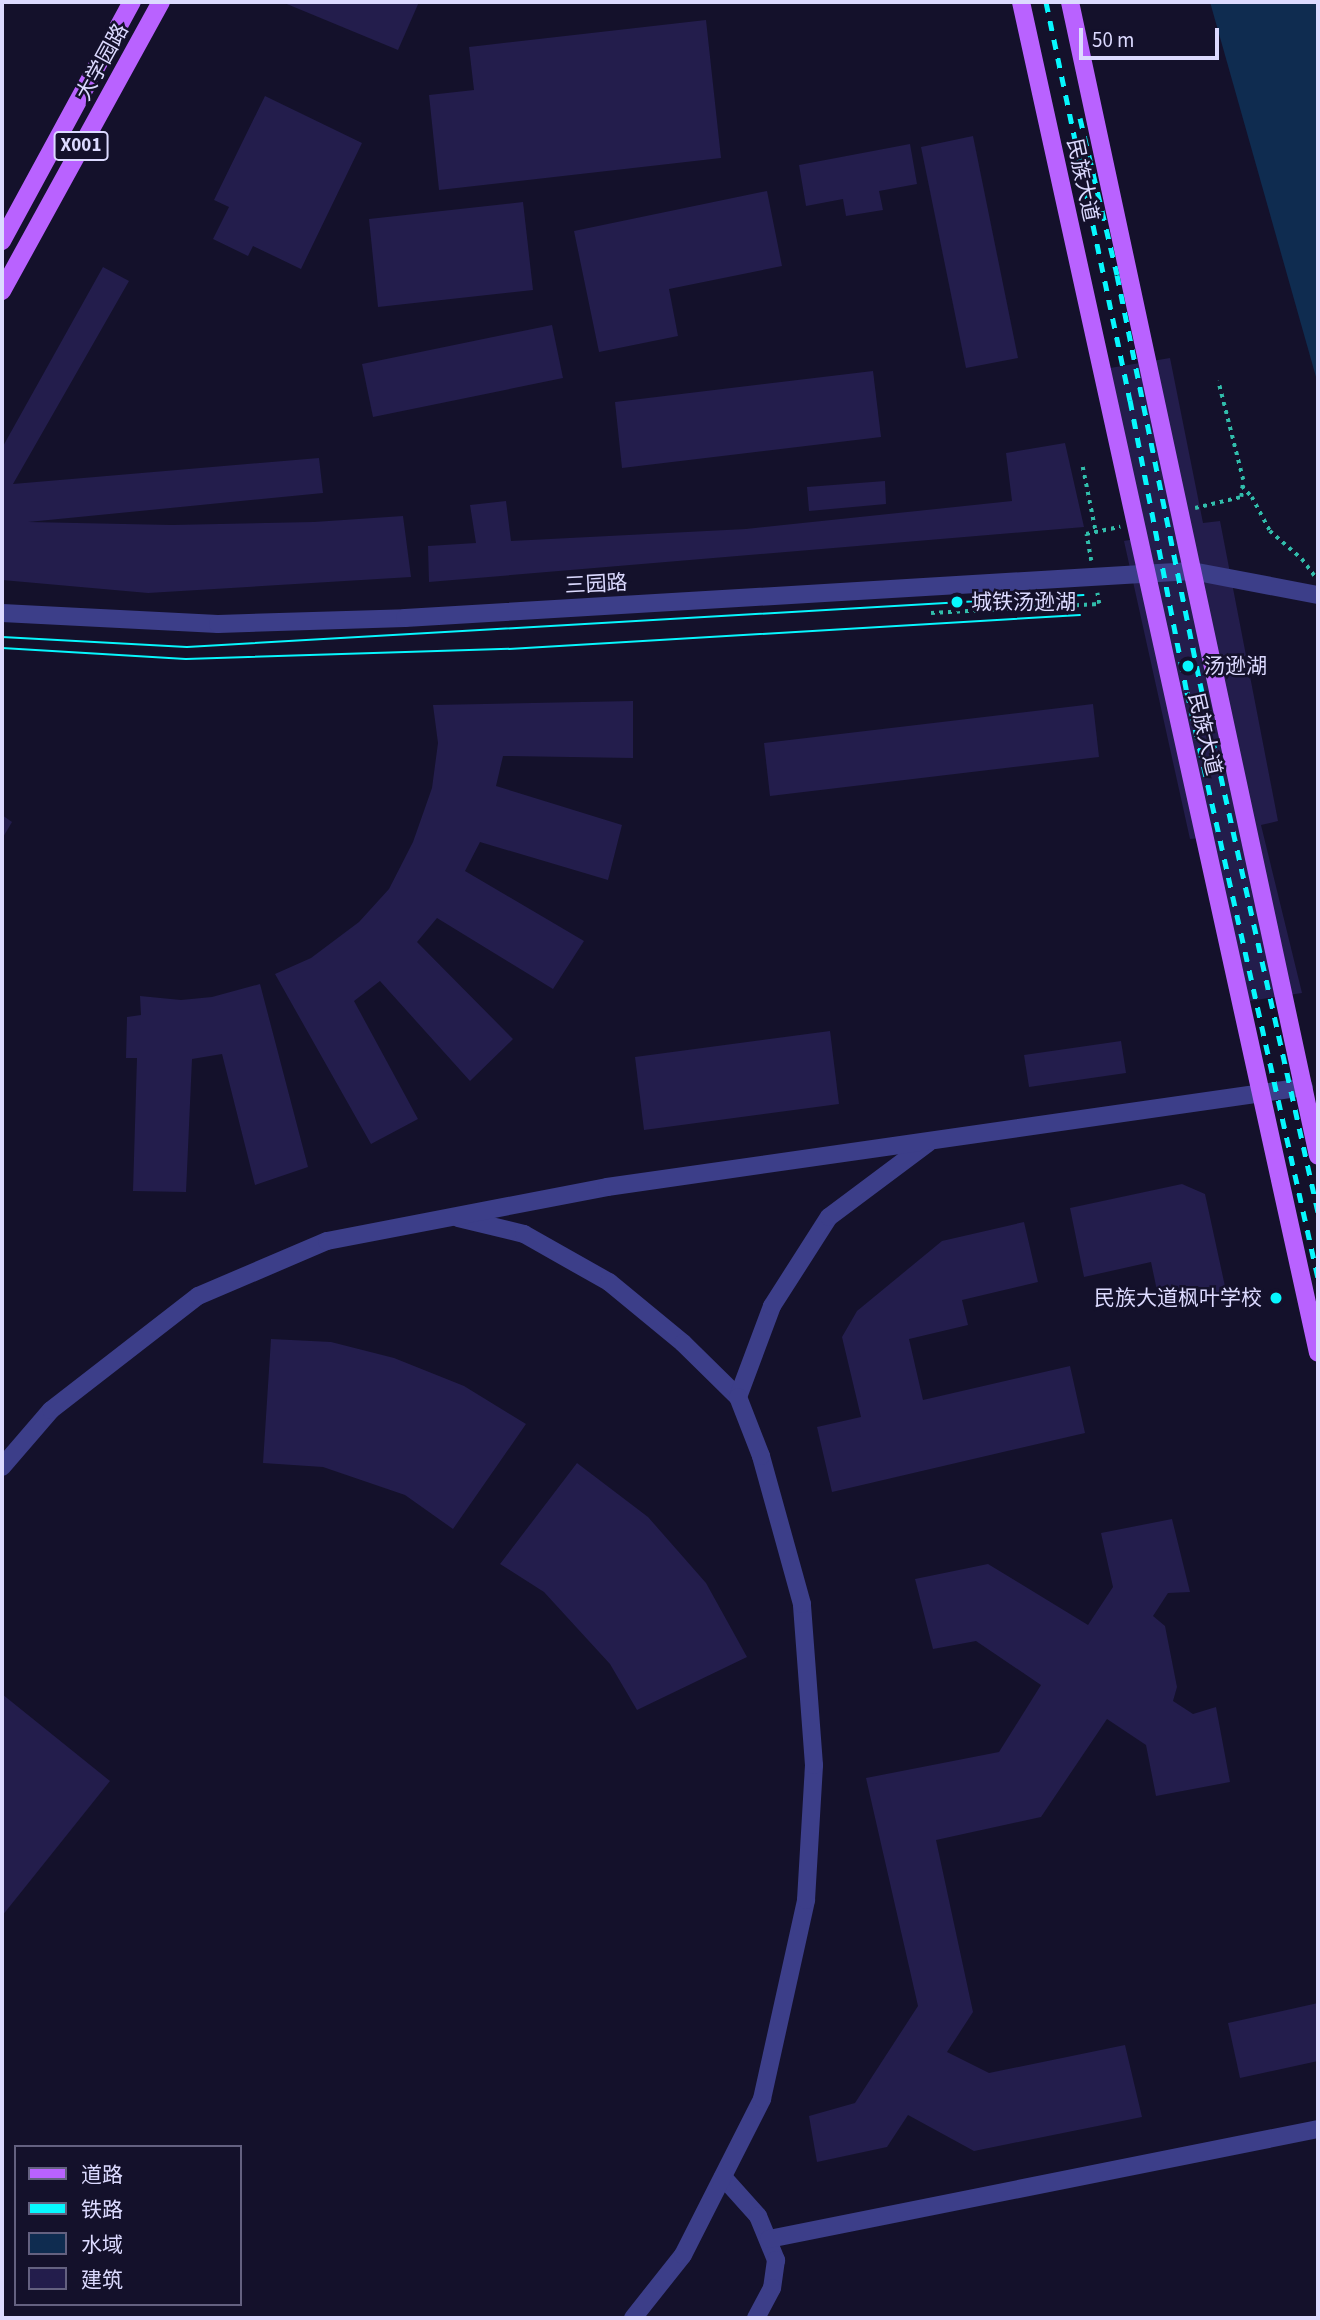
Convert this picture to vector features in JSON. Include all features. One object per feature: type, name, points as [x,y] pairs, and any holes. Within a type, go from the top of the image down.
[{"type":"main road","name":"大学园路","points":[[2,240],[132,2]]},
{"type":"main road","name":"大学园路","points":[[2,291],[161,2]]},
{"type":"main road","name":"民族大道","points":[[1021,2],[1318,1353]]},
{"type":"main road","name":"民族大道","points":[[1070,2],[1318,1156]]},
{"type":"street","name":"三园路","points":[[2,612],[218,624],[392,619],[1192,571],[1318,595]]},
{"type":"street","points":[[2,1467],[51,1410],[198,1296],[327,1241],[607,1187],[1304,1087]]},
{"type":"street","points":[[738,1397],[772,1306],[830,1217],[931,1141]]},
{"type":"street","points":[[453,1217],[524,1234],[609,1282],[683,1343],[738,1397],[761,1456],[802,1604],[814,1765],[806,1899],[762,2099],[683,2255],[633,2318]]},
{"type":"street","points":[[769,2239],[1318,2129]]},
{"type":"street","points":[[723,2177],[758,2216],[776,2260],[772,2288],[757,2318]]},
{"type":"path","points":[[1218,381],[1242,486],[1241,497]]},
{"type":"path","points":[[1083,467],[1096,532]]},
{"type":"path","points":[[1242,486],[1252,497],[1270,531],[1302,559],[1318,581]]},
{"type":"path","points":[[931,613],[1100,604]]},
{"type":"water","points":[[1210,2],[1318,2],[1318,384]]},
{"type":"building","points":[[282,2],[419,2],[398,50]]},
{"type":"building","points":[[706,20],[721,158],[439,190],[429,95],[474,90],[469,47]]},
{"type":"building","points":[[265,96],[362,143],[301,269],[253,246],[248,256],[213,239],[229,207],[214,200]]},
{"type":"building","points":[[973,136],[1018,358],[966,368],[921,147]]},
{"type":"building","points":[[910,144],[917,184],[879,191],[883,210],[846,216],[843,199],[806,206],[799,165]]},
{"type":"building","points":[[767,191],[782,266],[669,289],[678,336],[599,352],[574,231]]},
{"type":"building","points":[[523,202],[533,290],[378,307],[369,219]]},
{"type":"building","points":[[103,267],[129,281],[13,484],[319,458],[323,493],[28,522],[172,525],[314,522],[403,516],[411,577],[148,593],[2,580],[2,448]]},
{"type":"building","points":[[552,325],[563,378],[373,417],[362,364]]},
{"type":"building","points":[[1170,358],[1203,523],[1220,521],[1278,821],[1261,825],[1302,993],[1249,1001],[1211,837],[1190,839],[1124,541],[1140,538],[1110,368]]},
{"type":"building","points":[[873,371],[881,437],[622,468],[615,402]]},
{"type":"building","points":[[1065,443],[1084,527],[429,582],[428,546],[476,543],[470,505],[506,501],[511,541],[746,529],[1012,501],[1006,453]]},
{"type":"building","points":[[885,481],[886,504],[809,511],[807,487]]},
{"type":"building","points":[[633,701],[633,758],[503,756],[496,786],[622,825],[608,880],[480,842],[465,871],[584,941],[553,989],[437,918],[417,942],[513,1039],[470,1081],[380,981],[354,1001],[418,1119],[371,1144],[275,974],[311,958],[359,922],[389,889],[413,842],[432,788],[438,743],[433,705]]},
{"type":"building","points":[[1093,704],[1099,757],[770,796],[764,743]]},
{"type":"building","points":[[2,815],[12,822],[2,839]]},
{"type":"building","points":[[260,984],[308,1167],[255,1185],[222,1054],[192,1059],[186,1192],[133,1191],[137,1058],[126,1058],[127,1017],[141,1015],[140,996],[181,1000],[212,997]]},
{"type":"building","points":[[830,1031],[839,1104],[644,1130],[635,1057]]},
{"type":"building","points":[[1121,1041],[1126,1073],[1029,1087],[1024,1055]]},
{"type":"building","points":[[1182,1184],[1205,1194],[1226,1291],[1160,1305],[1151,1262],[1084,1277],[1070,1208]]},
{"type":"building","points":[[1024,1222],[1038,1282],[962,1300],[968,1325],[909,1339],[923,1400],[1070,1366],[1085,1433],[832,1492],[817,1427],[861,1417],[842,1337],[857,1311],[942,1241]]},
{"type":"building","points":[[271,1339],[331,1342],[394,1358],[464,1386],[526,1424],[453,1529],[405,1495],[323,1467],[263,1463]]},
{"type":"building","points":[[577,1463],[648,1517],[706,1583],[747,1657],[637,1710],[610,1664],[544,1592],[500,1564]]},
{"type":"building","points":[[1172,1519],[1190,1592],[1168,1593],[1153,1616],[1165,1626],[1177,1687],[1173,1701],[1193,1714],[1216,1707],[1230,1782],[1156,1796],[1146,1745],[1107,1719],[1041,1817],[936,1840],[973,2012],[947,2052],[989,2073],[1125,2045],[1142,2117],[974,2151],[908,2115],[887,2147],[817,2162],[809,2116],[855,2103],[918,2006],[866,1778],[999,1752],[1041,1685],[976,1641],[933,1649],[915,1579],[988,1564],[1088,1625],[1113,1587],[1101,1533]]},
{"type":"building","points":[[2,1694],[110,1781],[2,1916]]},
{"type":"building","points":[[1318,2003],[1318,2061],[1240,2078],[1228,2023]]},
{"type":"tram line","points":[[2,637],[187,647],[1083,595]]},
{"type":"tram line","points":[[2,648],[186,659],[509,649],[1080,615]]},
{"type":"railway","points":[[1046,2],[1130,400],[1187,692],[1318,1278]]},
{"type":"railway","points":[[1080,118],[1117,275],[1200,683],[1318,1212]]},
{"type":"place","name":"城铁汤逊湖","points":[[957,602]]},
{"type":"place","name":"汤逊湖","points":[[1188,666]]},
{"type":"place","name":"民族大道枫叶学校","points":[[1276,1298]]}]
